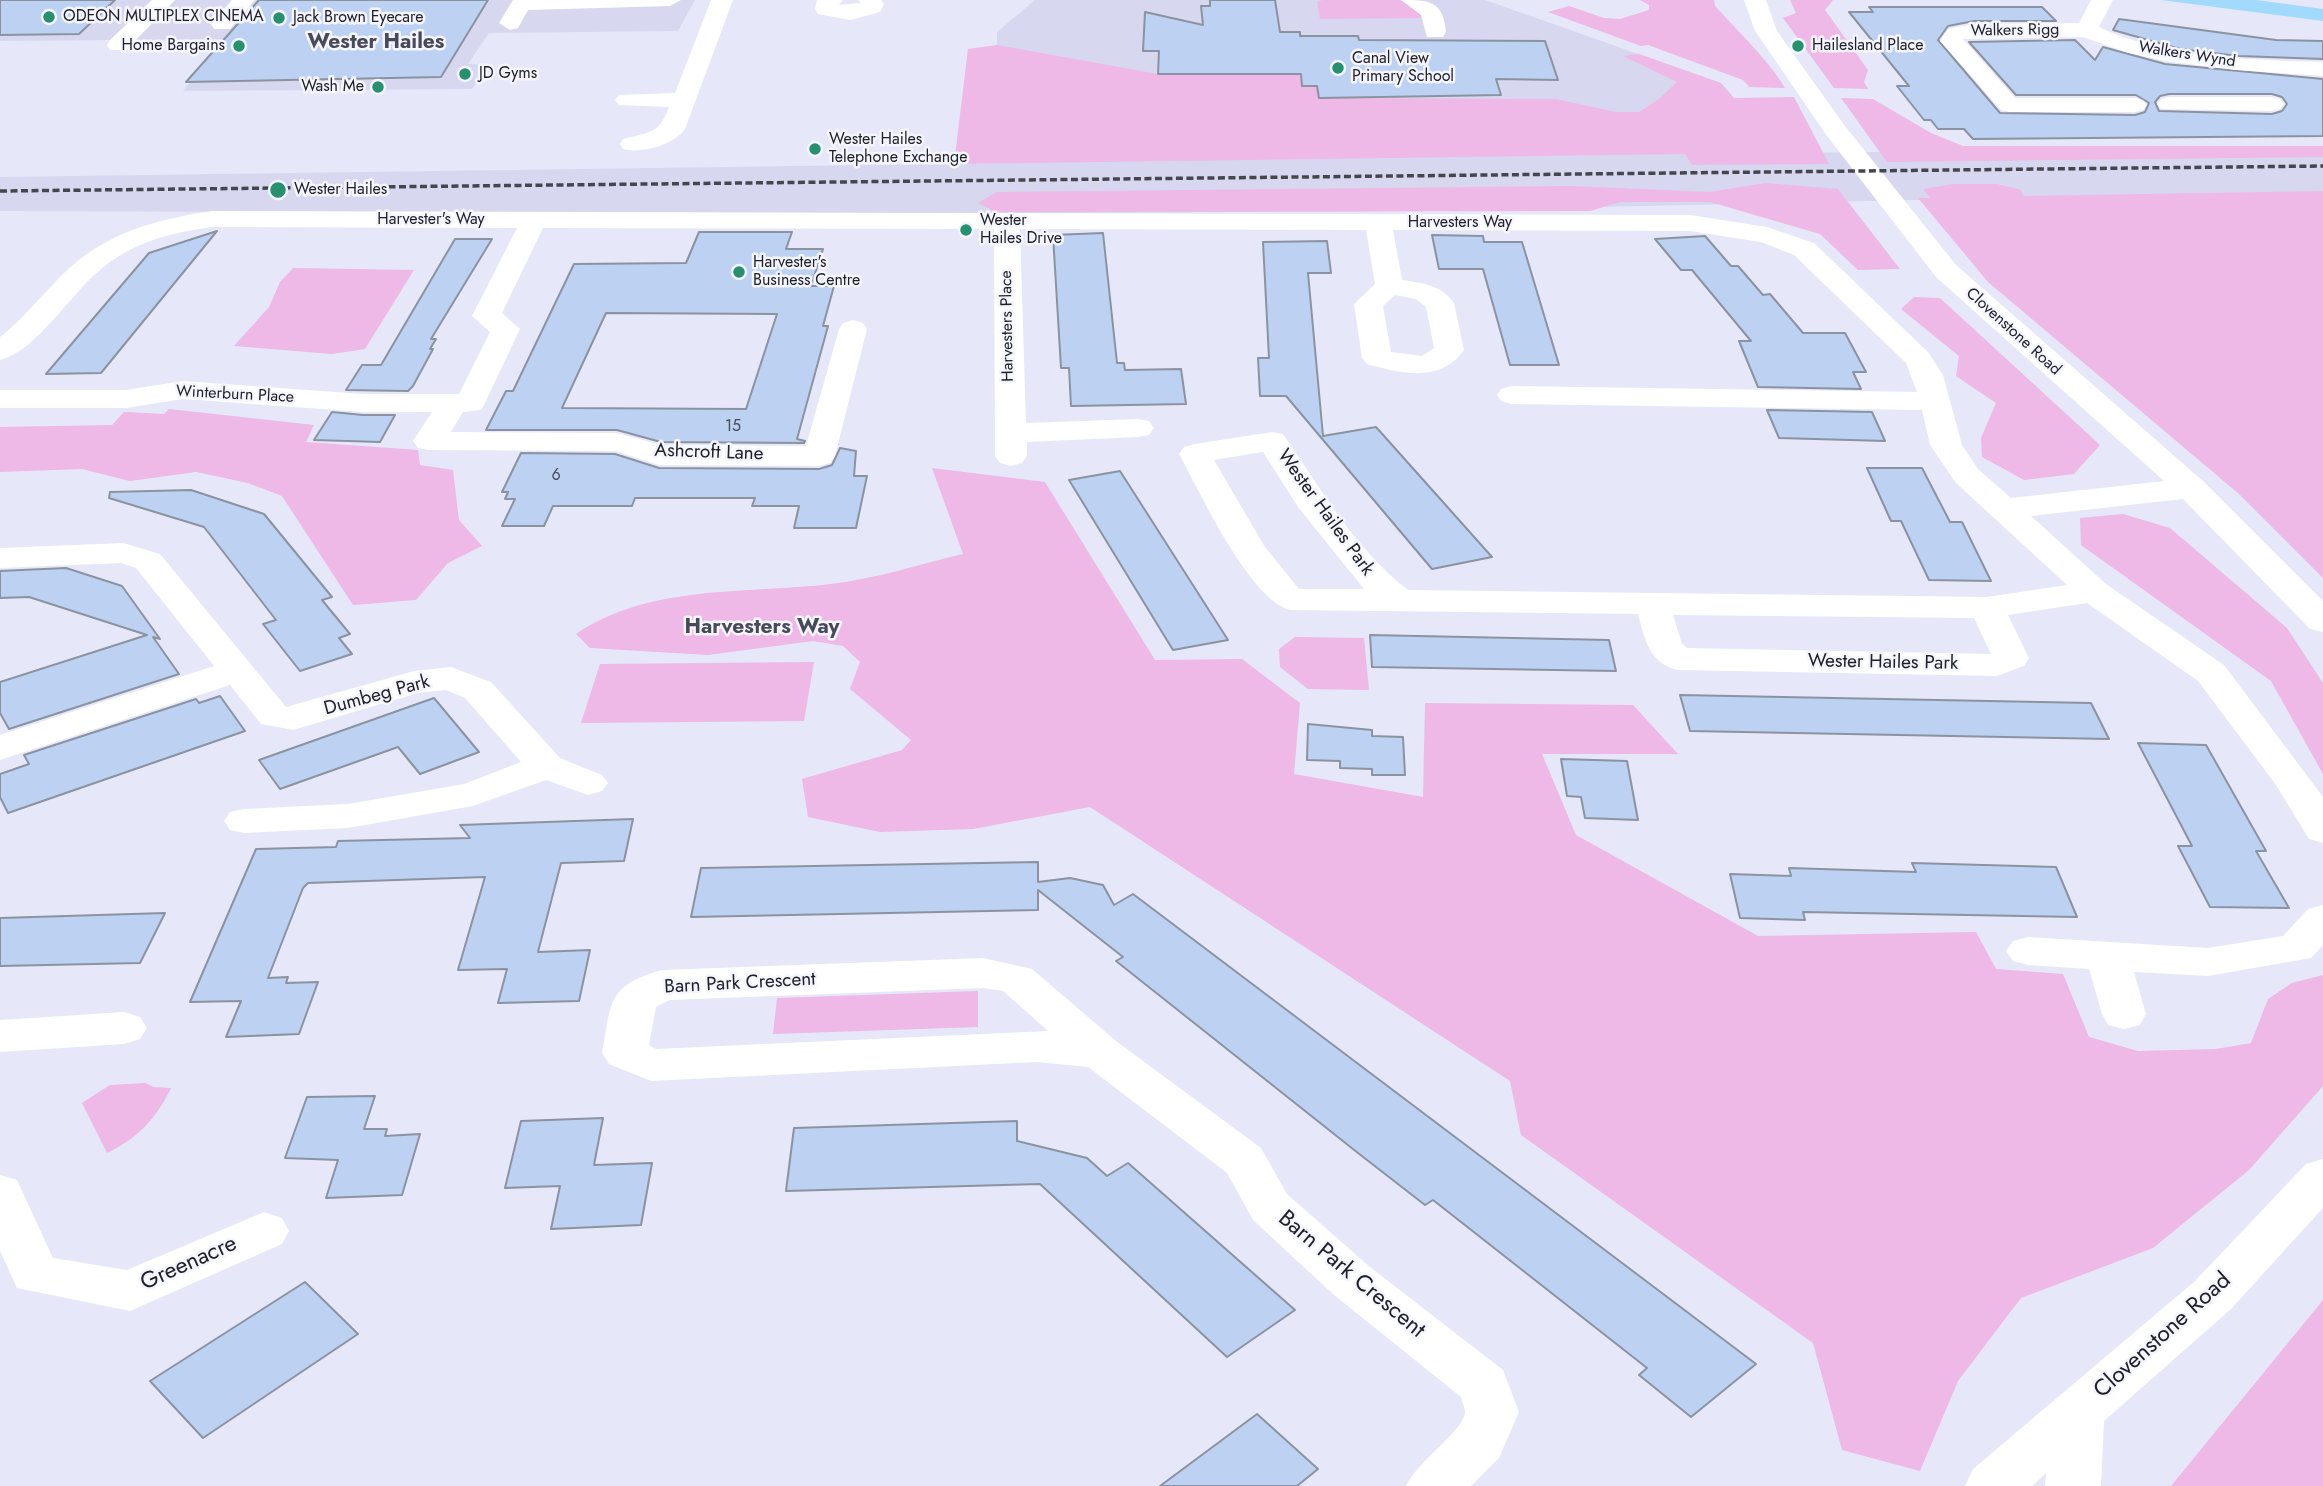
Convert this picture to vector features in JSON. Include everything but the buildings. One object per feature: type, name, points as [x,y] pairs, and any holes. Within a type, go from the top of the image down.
[{"type":"street","points":[[118,45],[163,0]]},
{"type":"street","points":[[222,24],[244,0]]},
{"type":"street","points":[[510,23],[521,4],[626,11],[670,0]]},
{"type":"street","points":[[632,144],[659,138],[673,129],[722,0]]},
{"type":"street","points":[[832,0],[825,3],[826,9],[850,13],[872,7],[873,4],[869,0]]},
{"type":"street","points":[[1412,0],[1430,8],[1434,15],[1435,32]]},
{"type":"street","name":"Clovenstone Road","points":[[1755,0],[1766,31],[1836,131],[1946,271],[2191,488],[2323,621]]},
{"type":"street","points":[[2087,30],[2102,0]]},
{"type":"street","name":"Walkers Wynd","points":[[2087,30],[2125,45],[2187,56],[2239,64],[2323,69]]},
{"type":"street","name":"Walkers Rigg","points":[[2009,105],[1951,41],[1952,37],[1974,31],[2087,30]]},
{"type":"street","points":[[2187,56],[2186,65],[2191,75],[2216,104]]},
{"type":"street","points":[[627,100],[682,100]]},
{"type":"street","points":[[2169,104],[2272,104]]},
{"type":"street","points":[[1977,106],[2135,105]]},
{"type":"street","name":"Harvester's Way","points":[[0,351],[19,336],[87,264],[107,248],[159,229],[212,219],[908,220]]},
{"type":"street","points":[[461,403],[506,329],[486,316],[534,220]]},
{"type":"street","name":"Harvesters Way","points":[[908,220],[1690,223],[1767,235],[1804,249],[1918,358],[1928,374],[1933,401]]},
{"type":"street","name":"Harvesters Place","points":[[1007,220],[1010,444],[1138,428]]},
{"type":"street","points":[[1378,223],[1389,286]]},
{"type":"street","name":"Ashcroft Lane","points":[[461,403],[429,442],[617,442],[659,455],[819,456],[853,329]]},
{"type":"street","name":"Winterburn Place","points":[[0,399],[125,399],[183,390],[363,403],[461,403]]},
{"type":"street","points":[[1512,395],[1555,392],[1933,401],[1946,445],[1967,476],[2094,591],[2211,673],[2294,782],[2323,830]]},
{"type":"street","name":"Wester Hailes Park","points":[[1402,602],[1368,576],[1310,500],[1272,441],[1195,454],[1249,548],[1274,585],[1290,599],[1402,602],[1652,602],[1987,608],[2094,591]]},
{"type":"street","points":[[2002,509],[2191,488]]},
{"type":"street","name":"Dumbeg Park","points":[[0,558],[123,553],[148,561],[274,716],[293,719],[414,682],[451,678],[478,690],[546,766],[588,783]]},
{"type":"street","name":"Wester Hailes Park","points":[[1652,602],[1665,648],[1678,659],[1997,665],[2011,658],[1987,608]]},
{"type":"street","points":[[0,748],[237,671]]},
{"type":"street","points":[[244,821],[348,816],[473,794],[546,766]]},
{"type":"street","points":[[2028,951],[2208,962],[2296,948],[2323,919]]},
{"type":"street","points":[[2106,956],[2124,1014]]},
{"type":"street","name":"Barn Park Crescent","points":[[1100,1052],[1037,1046],[651,1065],[625,1053],[635,999],[662,985],[983,973],[1016,979],[1100,1052],[1244,1161],[1270,1207],[1352,1281],[1484,1385],[1492,1412],[1479,1442],[1434,1486]]},
{"type":"street","points":[[0,1036],[124,1028]]},
{"type":"street","name":"Clovenstone Road","points":[[1993,1486],[2213,1295],[2323,1177]]},
{"type":"street","name":"Greenacre","points":[[0,1193],[35,1274],[130,1291],[264,1231]]},
{"type":"street","points":[[2073,1486],[2078,1412]]},
{"type":"shaded area","points":[[0,0],[695,0],[678,31],[489,33],[468,64],[488,65],[472,89],[183,91],[225,39],[0,41]]},
{"type":"shaded area","points":[[1035,0],[1485,0],[1721,83],[1686,154],[2323,147],[2323,191],[1418,211],[889,214],[0,211],[0,177],[1015,163],[997,88],[997,32]]},
{"type":"shaded area","points":[[1399,0],[1421,10],[1421,18],[1320,19],[1317,2]]},
{"type":"shaded area","points":[[1640,0],[1714,0],[1715,6],[1762,57],[1785,88],[1749,87],[1743,80],[1548,12],[1569,6],[1604,18],[1620,19],[1649,10],[1649,5]]},
{"type":"shaded area","points":[[1790,0],[1833,0],[1825,10],[1868,70],[1864,82],[1868,89],[1834,88],[1783,18],[1796,13]]},
{"type":"shaded area","points":[[997,45],[1158,74],[1301,74],[1303,86],[1317,86],[1319,98],[1556,99],[1616,112],[1639,112],[1659,99],[1677,82],[1623,56],[1639,54],[1721,83],[1734,98],[1794,97],[1829,164],[1692,165],[1685,154],[954,164],[968,49]]},
{"type":"shaded area","points":[[1841,98],[1873,99],[1931,133],[1963,146],[2323,146],[2323,157],[1887,162]]},
{"type":"shaded area","points":[[1765,183],[1838,189],[1900,269],[1858,270],[1820,234],[1710,202],[1620,202],[1590,211],[996,212],[978,203],[997,192],[1571,186],[1709,192]]},
{"type":"shaded area","points":[[1954,184],[1997,184],[2021,190],[2023,196],[2323,191],[2323,578],[2239,494],[1988,282],[1918,198],[1930,198],[1923,189]]},
{"type":"shaded area","points":[[293,268],[414,270],[365,349],[332,354],[234,346],[269,307],[280,282]]},
{"type":"shaded area","points":[[1914,297],[1940,298],[2100,445],[2074,474],[2024,480],[1982,457],[1981,438],[1996,403],[1956,376],[1959,356],[1901,309]]},
{"type":"shaded area","points":[[169,409],[314,425],[306,442],[418,450],[420,465],[453,470],[459,520],[482,546],[448,563],[416,600],[353,605],[282,496],[248,483],[196,472],[130,481],[82,469],[0,472],[0,427],[112,425],[124,412],[164,414]]},
{"type":"shaded area","points":[[932,468],[1045,482],[1155,660],[1242,659],[1300,703],[1294,774],[1423,797],[1425,703],[1633,705],[1678,754],[1542,754],[1576,835],[1758,936],[1976,932],[1996,969],[2063,974],[2089,1037],[2138,1051],[2216,1049],[2251,1043],[2268,999],[2292,983],[2323,975],[2323,1086],[2249,1170],[2153,1248],[2021,1298],[1958,1381],[1920,1471],[1842,1450],[1813,1343],[1521,1135],[1510,1081],[1090,807],[973,829],[880,832],[808,817],[802,779],[902,750],[911,740],[850,689],[860,662],[843,646],[813,641],[708,655],[590,648],[576,634],[604,618],[667,599],[848,582],[963,554]]},
{"type":"shaded area","points":[[2123,514],[2170,528],[2287,628],[2323,683],[2323,774],[2271,681],[2081,545],[2080,518]]},
{"type":"shaded area","points":[[1295,637],[1364,638],[1369,690],[1308,689],[1280,667],[1279,649]]},
{"type":"shaded area","points":[[814,662],[804,721],[581,723],[600,664]]},
{"type":"shaded area","points":[[978,991],[978,1027],[773,1034],[777,998]]},
{"type":"shaded area","points":[[145,1083],[154,1087],[171,1088],[145,1126],[128,1141],[107,1153],[82,1103],[110,1085]]},
{"type":"shaded area","points":[[2323,1300],[2323,1486],[2171,1486]]},
{"type":"water","points":[[2161,0],[2256,0],[2323,9],[2323,21]]},
{"type":"railway","points":[[0,191],[2323,166]]},
{"type":"place","name":"ODEON MULTIPLEX CINEMA","points":[[49,17]]},
{"type":"place","name":"Jack Brown Eyecare","points":[[279,18]]},
{"type":"place","name":"Home Bargains","points":[[239,46]]},
{"type":"place","name":"Hailesland Place","points":[[1798,46]]},
{"type":"place","name":"Canal View Primary School","points":[[1338,68]]},
{"type":"place","name":"JD Gyms","points":[[465,74]]},
{"type":"place","name":"Wash Me","points":[[378,87]]},
{"type":"place","name":"Wester Hailes Telephone Exchange","points":[[815,149]]},
{"type":"place","name":"Wester Hailes","points":[[278,190]]},
{"type":"place","name":"Wester Hailes Drive","points":[[966,230]]},
{"type":"place","name":"Harvester's Business Centre","points":[[739,272]]},
{"type":"district","name":"Wester Hailes","points":[[376,43]]},
{"type":"district","name":"Harvesters Way","points":[[762,628]]}]
